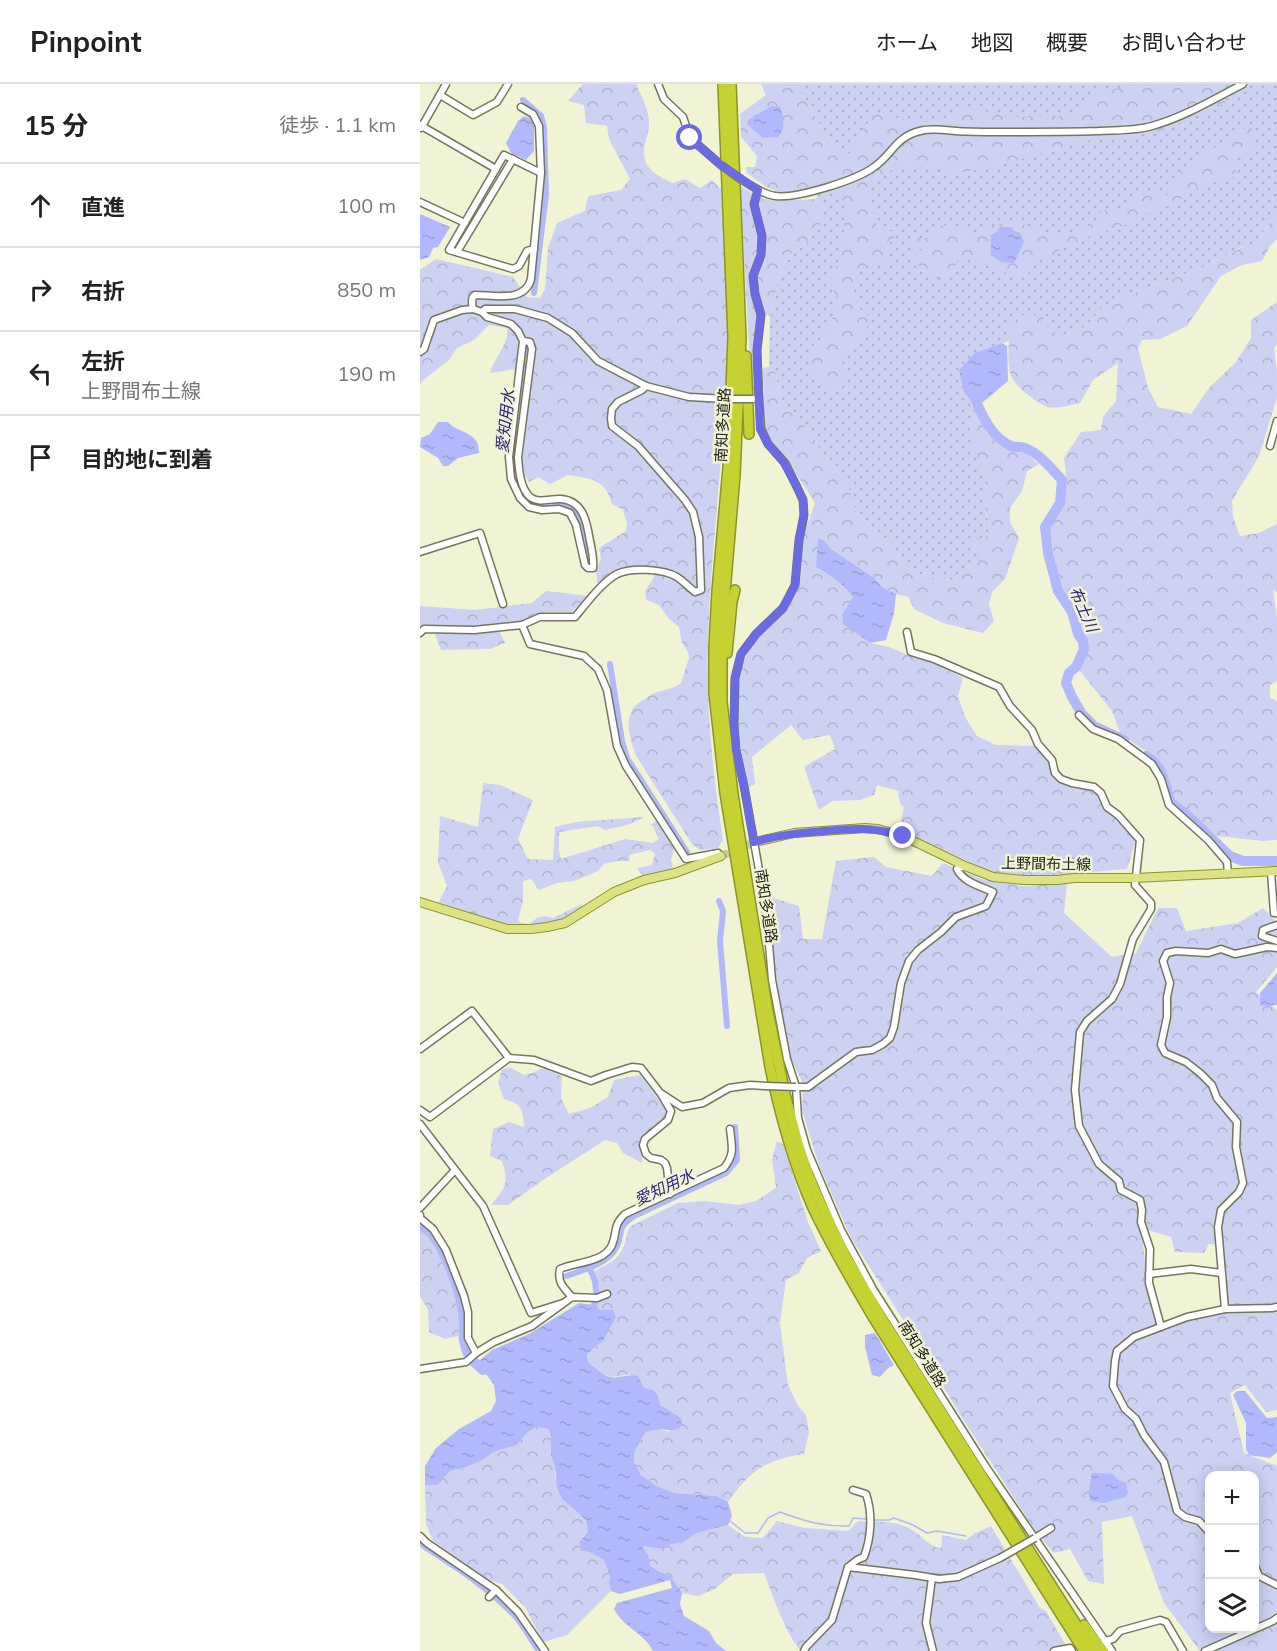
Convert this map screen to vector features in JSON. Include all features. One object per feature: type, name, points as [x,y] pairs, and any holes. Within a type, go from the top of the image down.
[{"type":"highway","name":"南知多道路","points":[[723,84],[733,337],[728,468],[714,647],[714,693],[724,793],[770,1067],[782,1119],[801,1177],[836,1253],[873,1317],[1084,1651]]},
{"type":"highway","name":"南知多道路","points":[[731,84],[741,338],[735,475],[722,628],[722,702],[733,794],[767,1006],[785,1094],[809,1176],[848,1260],[883,1320],[1093,1651]]},
{"type":"highway","points":[[741,298],[745,305],[749,434]]},
{"type":"highway","points":[[722,702],[727,696],[728,646],[735,590]]},
{"type":"highway","points":[[1012,1538],[1013,1546],[1078,1651]]},
{"type":"highway","points":[[1041,1568],[1046,1570],[1103,1651]]},
{"type":"main road","name":"上野間布土線","points":[[754,842],[794,832],[872,828],[903,836],[993,877],[1024,880],[1135,878],[1274,871]]},
{"type":"main road","points":[[420,902],[507,928],[547,927],[565,923],[614,892],[644,880],[675,873],[721,856]]},
{"type":"street","points":[[446,84],[421,127],[496,169]]},
{"type":"street","points":[[440,95],[473,115],[496,102],[508,84]]},
{"type":"street","points":[[658,84],[664,99],[682,117],[690,138],[742,180],[774,196],[797,195],[821,189],[874,167],[884,159],[894,145],[910,134],[921,131],[931,129],[976,132],[1050,132],[1135,129],[1163,123],[1243,84]]},
{"type":"street","points":[[473,309],[472,303],[475,295],[510,296],[521,293],[529,286],[541,173],[539,126],[533,114],[521,107]]},
{"type":"street","points":[[534,249],[527,251],[519,266],[513,268],[449,250],[504,155],[541,173]]},
{"type":"street","points":[[457,252],[513,159]]},
{"type":"street","points":[[758,190],[754,204],[762,236],[761,255],[753,276],[761,315],[757,350],[756,399],[760,429],[768,444],[784,463],[796,485],[803,500],[804,515],[795,585],[783,608],[756,634],[741,654],[735,678],[734,725],[736,750],[766,909],[772,980],[787,1059],[796,1087],[798,1118],[807,1150],[841,1230],[873,1289],[986,1467],[1112,1651]]},
{"type":"street","points":[[420,202],[465,223]]},
{"type":"street","points":[[420,352],[424,349],[434,320],[462,310],[473,309],[482,312],[487,317],[511,324],[518,331],[523,341],[509,457],[511,478],[520,498],[530,507],[542,510],[560,509],[570,513],[576,525],[585,565],[593,568],[593,554],[586,521],[579,507],[566,500],[538,501],[529,496],[520,475],[518,458],[532,349],[531,342],[523,341]]},
{"type":"street","points":[[482,312],[485,309],[515,309],[548,318],[572,333],[598,361],[646,386],[690,397],[756,399]]},
{"type":"street","points":[[420,633],[424,629],[474,630],[522,626],[540,617],[574,617],[601,587],[618,573],[637,570],[655,570],[675,576],[694,592],[701,590],[699,537],[693,512],[638,446],[612,426],[610,418],[612,409],[618,402],[646,386]]},
{"type":"street","points":[[1270,446],[1277,421]]},
{"type":"street","points":[[420,552],[480,533],[503,604]]},
{"type":"street","points":[[522,626],[530,644],[584,656],[598,669],[608,690],[618,746],[626,766],[686,859],[718,853],[721,856]]},
{"type":"street","points":[[907,632],[911,652],[934,659],[999,687],[1010,706],[1032,730],[1038,744],[1052,760],[1055,773],[1061,779],[1072,783],[1094,787],[1101,793],[1107,807],[1118,815],[1140,840],[1135,885],[1151,903],[1151,909],[1133,939],[1120,984],[1112,999],[1087,1021],[1080,1032],[1076,1090],[1079,1126],[1099,1164],[1119,1181],[1121,1190],[1140,1200],[1141,1222],[1150,1249],[1149,1283],[1161,1327]]},
{"type":"street","points":[[1079,715],[1093,729],[1118,739],[1152,764],[1161,779],[1169,805],[1208,840],[1227,862],[1228,874]]},
{"type":"street","points":[[661,1094],[682,1107],[703,1103],[729,1088],[750,1085],[808,1087],[856,1052],[872,1050],[883,1044],[890,1038],[894,1028],[901,983],[909,961],[918,950],[956,917],[986,906],[993,892],[960,875],[957,869],[965,866]]},
{"type":"street","points":[[1274,871],[1274,913],[1277,912]]},
{"type":"street","points":[[1277,925],[1263,930],[1262,936],[1277,941]]},
{"type":"street","points":[[1225,1310],[1218,1227],[1221,1210],[1239,1192],[1243,1183],[1236,1147],[1237,1122],[1217,1098],[1212,1085],[1186,1062],[1165,1053],[1161,1045],[1167,1017],[1170,983],[1163,961],[1167,952],[1208,953],[1221,949],[1235,954],[1267,947],[1277,948]]},
{"type":"street","points":[[420,1049],[472,1011],[509,1058]]},
{"type":"street","points":[[420,1110],[430,1117],[509,1058],[534,1060],[591,1082],[632,1067],[641,1068],[671,1111],[668,1120],[645,1139],[643,1148],[649,1156],[665,1163],[670,1194]]},
{"type":"street","points":[[420,1124],[483,1206],[531,1313],[563,1303]]},
{"type":"street","points":[[572,1297],[562,1286],[558,1277],[560,1269],[569,1264],[579,1265],[608,1252],[613,1241],[616,1223],[625,1214],[724,1168],[731,1160],[733,1148],[730,1129]]},
{"type":"street","points":[[420,1208],[455,1170]]},
{"type":"street","points":[[420,1215],[420,1218],[433,1229],[449,1259],[464,1296],[468,1312],[468,1338],[476,1353]]},
{"type":"street","points":[[1149,1274],[1191,1269],[1221,1273]]},
{"type":"street","points":[[420,1369],[466,1362],[494,1342],[532,1326],[572,1297],[597,1298],[607,1294]]},
{"type":"street","points":[[1205,1528],[1199,1521],[1185,1517],[1177,1511],[1164,1462],[1144,1435],[1136,1419],[1125,1409],[1113,1386],[1117,1350],[1134,1337],[1187,1317],[1225,1310],[1277,1306]]},
{"type":"street","points":[[804,1651],[832,1620],[848,1568],[864,1557],[870,1540],[869,1502],[866,1494],[853,1490]]},
{"type":"street","points":[[848,1568],[939,1579],[958,1577],[1000,1558],[1051,1528]]},
{"type":"street","points":[[420,1536],[495,1591],[518,1612],[545,1651]]},
{"type":"street","points":[[1259,1576],[1277,1585]]},
{"type":"street","points":[[932,1578],[926,1623],[933,1651]]},
{"type":"street","points":[[489,1597],[495,1591]]},
{"type":"street","points":[[1205,1651],[1277,1618]]},
{"type":"street","points":[[1105,1641],[1113,1639],[1120,1631],[1160,1620],[1166,1622],[1183,1651]]},
{"type":"street","points":[[1054,1651],[1070,1648],[1072,1651]]},
{"type":"green space","points":[[583,84],[636,84],[649,120],[644,149],[648,166],[656,174],[672,183],[685,179],[700,188],[712,180],[721,189],[727,353],[711,577],[708,669],[711,742],[723,840],[718,848],[700,850],[692,844],[635,754],[631,739],[628,724],[636,705],[652,694],[681,683],[689,658],[682,643],[679,627],[669,619],[659,605],[646,600],[645,591],[657,567],[637,567],[617,571],[598,586],[596,572],[601,558],[599,548],[626,531],[627,524],[623,510],[612,504],[605,489],[596,481],[568,475],[550,484],[538,477],[529,482],[524,474],[522,458],[535,341],[520,339],[516,369],[490,373],[504,345],[507,328],[489,325],[474,340],[457,348],[449,360],[420,385],[420,270],[436,259],[513,277],[527,297],[540,298],[545,289],[548,248],[557,223],[585,211],[588,196],[621,190],[630,179],[609,139],[607,126],[586,123],[584,105],[568,101]]},
{"type":"green space","points":[[761,84],[796,84],[842,157],[852,151],[859,133],[876,113],[915,122],[938,122],[960,109],[995,111],[1006,117],[1069,116],[1095,93],[1141,84],[1215,84],[1228,102],[1161,131],[1086,141],[987,169],[948,173],[932,167],[902,166],[879,176],[866,188],[872,200],[875,222],[882,231],[895,231],[896,236],[887,245],[889,261],[868,266],[857,274],[854,293],[857,307],[867,314],[870,323],[842,361],[846,383],[837,392],[820,386],[810,369],[812,347],[822,337],[835,313],[838,299],[829,282],[840,258],[845,220],[844,203],[838,192],[782,193],[766,187],[747,173],[746,167],[755,167],[757,156],[741,137],[740,114],[766,95]]},
{"type":"green space","points":[[796,84],[1277,84],[1277,216],[1267,226],[1256,248],[1248,252],[1243,246],[1209,265],[1126,296],[1099,310],[1089,325],[1064,336],[1049,330],[1010,326],[1009,341],[975,353],[964,392],[976,408],[978,415],[970,420],[981,468],[987,479],[986,513],[992,534],[973,544],[981,552],[983,560],[966,567],[953,580],[928,577],[900,564],[892,543],[871,528],[856,510],[847,483],[821,452],[803,422],[782,400],[776,373],[769,367],[770,317],[778,282],[788,255],[806,244],[825,209],[816,199],[820,187],[842,157]]},
{"type":"green space","points":[[1252,126],[1252,151],[1237,158],[1235,177],[1207,183],[1173,204],[1060,249],[1051,261],[1031,257],[1031,272],[1016,276],[996,270],[970,257],[958,260],[950,277],[937,278],[906,258],[914,254],[922,257],[922,249],[911,248],[909,238],[932,236],[935,226],[950,225],[974,234],[1004,222],[1020,223],[1043,232],[1064,235],[1096,223],[1097,215],[1106,210],[1123,209],[1139,196],[1155,189],[1164,197],[1171,192],[1168,182],[1237,131]]},
{"type":"green space","points":[[740,186],[760,198],[775,201],[816,199],[825,209],[820,227],[812,232],[806,244],[788,255],[778,282],[770,317],[764,313],[756,315],[754,351],[757,392],[752,396]]},
{"type":"green space","points":[[1277,216],[1277,239],[1270,246],[1262,261],[1242,265],[1221,276],[1187,326],[1160,339],[1142,340],[1138,348],[1148,388],[1158,407],[1191,414],[1209,388],[1236,362],[1251,338],[1251,320],[1277,302],[1277,344],[1274,348],[1277,398],[1259,456],[1232,501],[1233,517],[1240,536],[1259,533],[1277,524],[1277,592],[1273,590],[1277,617],[1277,681],[1270,685],[1270,698],[1277,701],[1277,840],[1263,841],[1217,836],[1175,802],[1162,764],[1121,735],[1112,711],[1080,671],[1086,649],[1076,613],[1060,587],[1049,527],[1063,505],[1067,481],[1064,458],[1081,432],[1101,430],[1103,417],[1116,401],[1118,363],[1093,380],[1080,403],[1048,407],[1032,398],[1015,383],[1010,373],[1008,349],[1010,326],[1023,315],[1042,315],[1049,330],[1064,336],[1089,325],[1099,310],[1126,296],[1209,265],[1244,246],[1249,251],[1256,248],[1267,226]]},
{"type":"green space","points":[[769,367],[776,373],[782,400],[803,422],[821,452],[847,483],[856,510],[871,528],[892,543],[900,564],[928,577],[953,580],[966,567],[983,560],[981,552],[973,544],[973,537],[982,538],[992,534],[985,500],[987,479],[974,451],[970,420],[978,415],[987,433],[1011,451],[1025,453],[1039,464],[1027,471],[1022,491],[1010,508],[1010,522],[1019,538],[1005,579],[992,592],[989,604],[994,621],[983,633],[943,623],[914,609],[908,597],[882,587],[873,577],[831,549],[824,540],[819,538],[816,567],[836,580],[853,597],[842,614],[843,623],[870,643],[931,661],[963,678],[958,696],[965,717],[977,736],[996,745],[1035,746],[1049,760],[1052,772],[1060,783],[1098,793],[1106,809],[1136,839],[1127,869],[1024,878],[993,873],[899,829],[904,807],[900,804],[898,791],[877,785],[874,795],[860,800],[832,801],[819,810],[804,767],[835,749],[830,735],[803,740],[791,725],[752,757],[755,784],[749,787],[738,730],[737,690],[741,671],[747,654],[758,638],[787,607],[796,593],[801,574],[803,538],[815,503],[788,461],[770,441],[764,427],[762,374],[763,368]]},
{"type":"green space","points":[[546,591],[589,596],[571,612],[543,612],[522,623],[497,626],[505,643],[490,649],[441,650],[432,626],[420,628],[420,606],[476,610],[532,603]]},
{"type":"green space","points":[[483,783],[500,785],[533,800],[518,839],[528,859],[553,860],[555,827],[576,822],[644,817],[630,824],[605,830],[598,826],[559,832],[561,859],[625,839],[653,843],[659,839],[653,826],[650,825],[656,821],[675,848],[671,859],[673,868],[643,876],[637,868],[652,865],[655,854],[650,850],[629,855],[630,861],[604,864],[598,871],[574,881],[557,883],[539,890],[531,879],[523,881],[523,901],[518,920],[529,924],[545,916],[553,918],[582,904],[582,909],[561,922],[512,928],[439,902],[447,886],[438,862],[440,816],[478,827]]},
{"type":"green space","points":[[874,857],[886,867],[932,876],[943,863],[984,880],[1023,886],[1067,883],[1064,913],[1112,957],[1136,953],[1158,908],[1177,908],[1186,931],[1238,923],[1263,908],[1274,919],[1277,926],[1277,967],[1256,992],[1277,1010],[1277,1410],[1266,1412],[1245,1385],[1230,1393],[1244,1453],[1277,1466],[1277,1651],[1200,1651],[1164,1603],[1132,1516],[1102,1522],[1104,1584],[1088,1581],[1070,1549],[1054,1553],[1036,1532],[959,1413],[851,1238],[819,1165],[802,1110],[803,1084],[791,1058],[776,980],[767,896],[799,906],[803,939],[822,939],[836,861]],"holes":[[[1141,1228],[1171,1237],[1175,1252],[1204,1253],[1209,1244],[1221,1245],[1227,1311],[1188,1319],[1161,1330],[1145,1285],[1146,1271]]]},
{"type":"green space","points":[[511,1068],[524,1075],[542,1068],[562,1076],[561,1098],[569,1114],[590,1108],[608,1097],[614,1080],[640,1075],[668,1111],[662,1122],[644,1134],[639,1143],[642,1163],[623,1153],[617,1143],[605,1140],[508,1205],[491,1205],[503,1189],[506,1180],[502,1161],[490,1156],[493,1129],[509,1122],[524,1127],[520,1108],[515,1103],[504,1099],[498,1083],[502,1069]]},
{"type":"green space","points":[[777,1141],[783,1144],[808,1222],[821,1251],[807,1258],[799,1273],[786,1280],[780,1323],[788,1385],[798,1406],[806,1415],[809,1432],[804,1454],[790,1456],[760,1468],[744,1482],[728,1502],[717,1496],[674,1493],[657,1486],[641,1475],[634,1461],[635,1450],[645,1432],[658,1429],[670,1432],[659,1405],[658,1396],[654,1390],[644,1388],[629,1374],[606,1376],[588,1362],[587,1354],[603,1341],[600,1310],[596,1305],[599,1292],[594,1271],[618,1256],[631,1226],[678,1203],[704,1201],[739,1205],[756,1201],[776,1188],[772,1159]]},
{"type":"green space","points":[[420,1227],[429,1236],[440,1254],[457,1298],[462,1315],[458,1336],[445,1339],[429,1332],[428,1310],[420,1296]]},
{"type":"green space","points":[[536,1427],[549,1429],[551,1456],[562,1499],[586,1520],[588,1531],[583,1536],[583,1551],[604,1559],[610,1576],[611,1591],[567,1635],[543,1642],[525,1607],[502,1584],[488,1580],[433,1541],[426,1524],[425,1485],[438,1485],[450,1471],[464,1468],[483,1460],[493,1452],[517,1445],[528,1432]]},
{"type":"green space","points":[[777,1521],[805,1528],[848,1531],[858,1521],[893,1523],[916,1532],[932,1545],[941,1548],[942,1535],[966,1540],[991,1526],[1040,1608],[1046,1611],[1069,1651],[801,1651],[775,1603],[764,1573],[733,1574],[715,1589],[698,1596],[682,1593],[670,1575],[649,1566],[648,1554],[643,1550],[643,1546],[661,1549],[682,1543],[697,1533],[728,1525],[745,1537],[763,1538]]},
{"type":"water","points":[[772,106],[780,107],[783,119],[782,130],[778,137],[763,138],[747,124],[748,120]]},
{"type":"water","points":[[524,116],[530,118],[534,126],[534,151],[526,160],[511,153],[506,143],[518,121]]},
{"type":"water","points":[[420,214],[450,227],[438,247],[433,248],[429,257],[420,260]]},
{"type":"water","points":[[1000,227],[1012,227],[1014,231],[1020,233],[1024,242],[1014,263],[1001,262],[991,255],[991,235]]},
{"type":"water","points":[[1002,343],[1007,346],[1008,381],[976,408],[964,392],[959,370],[975,353]]},
{"type":"water","points":[[438,422],[448,422],[472,437],[476,441],[479,453],[458,458],[448,466],[443,466],[438,458],[420,447],[421,438],[430,434]]},
{"type":"water","points":[[818,538],[824,540],[831,549],[873,577],[882,587],[896,594],[894,613],[886,640],[870,643],[843,624],[842,614],[853,597],[836,580],[816,567]]},
{"type":"water","points":[[1277,973],[1277,1005],[1260,1006],[1260,993]]},
{"type":"water","points":[[579,1303],[596,1305],[600,1310],[613,1310],[616,1317],[603,1341],[587,1354],[588,1362],[610,1377],[638,1376],[644,1388],[654,1390],[660,1405],[681,1418],[682,1425],[676,1429],[645,1433],[635,1450],[634,1461],[641,1475],[657,1486],[674,1493],[717,1496],[728,1502],[732,1516],[728,1525],[697,1533],[682,1543],[661,1549],[643,1546],[648,1554],[650,1566],[670,1575],[682,1593],[680,1604],[684,1616],[709,1631],[716,1643],[726,1651],[653,1651],[644,1639],[618,1615],[614,1609],[617,1603],[672,1588],[670,1580],[620,1594],[611,1591],[610,1576],[604,1560],[583,1551],[579,1543],[588,1531],[586,1520],[562,1499],[557,1488],[555,1466],[551,1456],[551,1435],[548,1429],[536,1427],[528,1432],[517,1445],[493,1452],[483,1460],[464,1468],[450,1471],[438,1485],[425,1485],[425,1466],[436,1448],[459,1429],[491,1411],[496,1401],[494,1385],[479,1361],[492,1350],[529,1334]]},
{"type":"water","points":[[875,1333],[894,1365],[880,1377],[872,1375],[865,1347],[865,1335]]},
{"type":"water","points":[[1237,1391],[1245,1391],[1267,1418],[1277,1417],[1277,1452],[1270,1458],[1249,1455],[1246,1449],[1246,1423],[1233,1395]]},
{"type":"water","points":[[1092,1473],[1113,1474],[1118,1480],[1126,1483],[1128,1493],[1125,1497],[1104,1503],[1090,1501]]},
{"type":"waterway","name":"愛知用水","points":[[523,100],[541,116],[544,128],[546,194],[534,293]]},
{"type":"waterway","name":"愛知用水","points":[[527,343],[513,458],[517,479],[522,493],[532,503],[564,506],[575,511],[583,529],[589,566]]},
{"type":"waterway","name":"布土川","points":[[978,406],[987,424],[1000,439],[1011,446],[1023,447],[1036,454],[1062,480],[1060,503],[1045,527],[1048,553],[1058,591],[1072,612],[1084,649],[1076,667],[1069,673],[1066,683],[1082,714],[1094,726],[1124,740]]},
{"type":"waterway","name":"愛知用水","points":[[610,664],[622,741],[627,758],[687,852]]},
{"type":"waterway","name":"布土川","points":[[1146,756],[1161,771],[1171,803],[1186,814],[1230,856],[1243,861],[1277,861]]},
{"type":"waterway","name":"愛知用水","points":[[719,901],[723,911],[720,941],[727,1026]]},
{"type":"waterway","name":"愛知用水","points":[[567,1276],[594,1266],[612,1254],[619,1242],[622,1228],[634,1216],[726,1173],[737,1160],[735,1127]]},
{"type":"waterway","points":[[420,1224],[436,1240],[455,1282],[462,1303],[464,1342],[468,1354]]},
{"type":"waterway","name":"愛知用水","points":[[589,1267],[595,1281],[596,1291]]},
{"type":"waterway","name":"愛知用水","points":[[594,1305],[595,1301]]},
{"type":"waterway","points":[[474,1362],[483,1370]]},
{"type":"waterway","points":[[730,1521],[745,1533],[758,1533],[768,1518],[780,1512],[831,1526],[849,1526],[853,1518],[866,1519]]},
{"type":"waterway","points":[[873,1520],[894,1518],[927,1533],[937,1531],[966,1536]]},
{"type":"waterway","name":"愛知用水","points":[[420,1542],[505,1606],[518,1620],[539,1651]]},
{"type":"tunnel","points":[[721,856],[755,842]]},
{"type":"route","points":[[690,138],[721,165],[758,190],[754,204],[762,236],[761,255],[753,276],[761,315],[757,350],[760,429],[768,444],[784,463],[803,500],[804,515],[795,585],[783,608],[756,634],[741,654],[735,678],[736,750],[754,842],[794,832],[865,828],[889,831],[903,836]]}]
